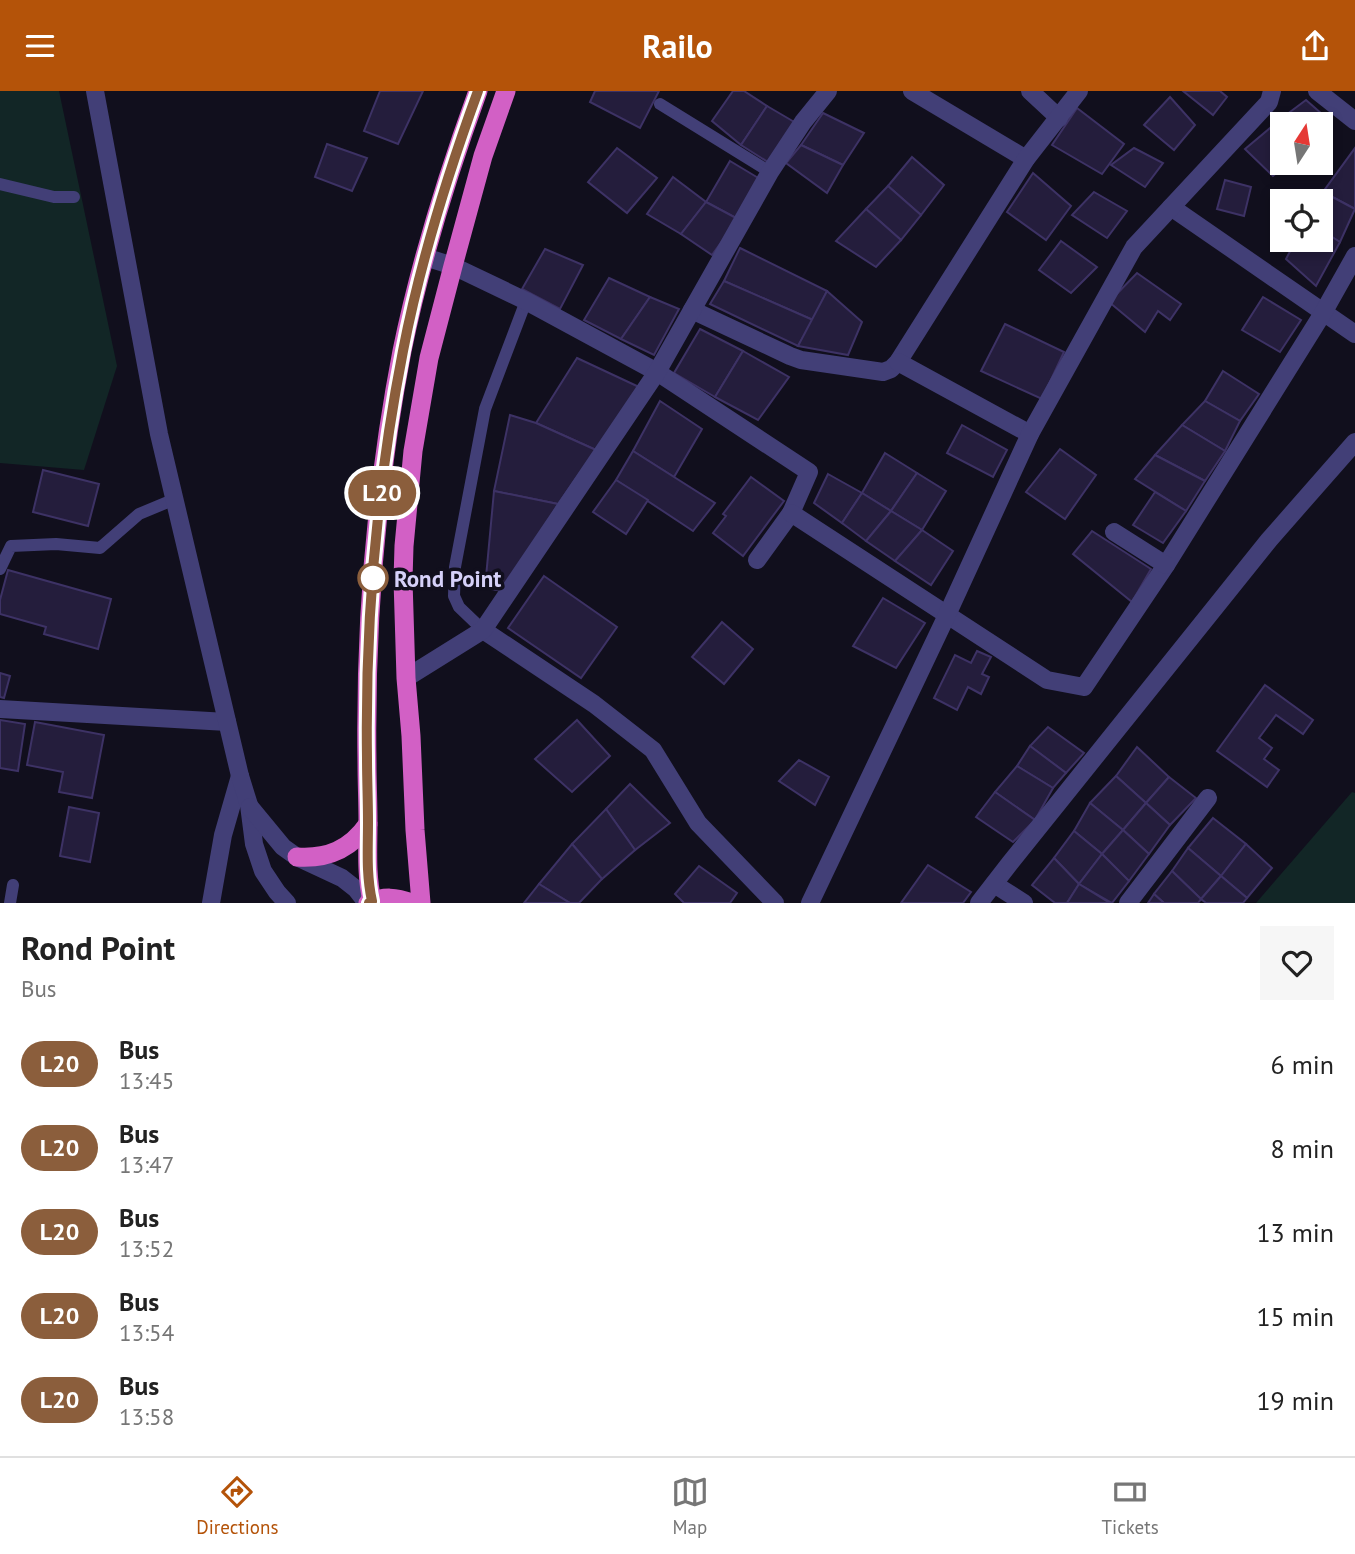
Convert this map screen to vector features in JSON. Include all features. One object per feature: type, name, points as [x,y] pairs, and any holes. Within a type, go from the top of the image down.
[{"type":"highway","points":[[412,903],[385,897],[369,902],[369,634],[376,539],[387,444],[403,350],[440,201],[478,91]]},
{"type":"highway","points":[[421,903],[406,678],[403,580],[413,451],[429,358],[483,156],[506,91]]},
{"type":"highway","points":[[296,857],[310,858],[338,852],[350,845],[368,824]]},
{"type":"street","points":[[95,91],[159,434],[249,806],[254,844],[263,871],[276,892],[287,903]]},
{"type":"street","points":[[406,678],[482,630],[657,372],[770,172],[828,91]]},
{"type":"street","points":[[912,91],[1026,159]]},
{"type":"street","points":[[1030,91],[1059,118]]},
{"type":"street","points":[[692,310],[790,356],[883,372],[891,369],[898,362],[1026,159],[1079,91]]},
{"type":"street","points":[[810,903],[1030,434],[1134,247],[1269,101],[1272,91]]},
{"type":"street","points":[[1317,91],[1355,121]]},
{"type":"street","points":[[1171,207],[1355,334]]},
{"type":"street","points":[[790,513],[1047,680],[1084,687],[1166,565],[1323,313],[1355,256]]},
{"type":"street","points":[[425,257],[453,266],[526,301],[657,372],[809,472],[790,513],[757,560]]},
{"type":"street","points":[[898,362],[1030,434]]},
{"type":"street","points":[[979,903],[1269,540],[1355,442]]},
{"type":"street","points":[[1114,532],[1166,565]]},
{"type":"street","points":[[482,630],[594,704],[653,750],[698,823],[775,903]]},
{"type":"street","points":[[0,709],[227,722]]},
{"type":"street","points":[[211,903],[223,835],[240,776]]},
{"type":"street","points":[[1128,903],[1208,798]]},
{"type":"street","points":[[249,806],[278,841],[296,857],[342,878],[369,902]]},
{"type":"street","points":[[994,884],[1024,903]]},
{"type":"lane","points":[[660,104],[770,172]]},
{"type":"lane","points":[[0,184],[54,197],[74,197]]},
{"type":"lane","points":[[482,630],[458,607],[454,596],[455,567],[485,409],[526,301]]},
{"type":"lane","points":[[0,569],[10,546],[56,544],[100,548],[139,514],[175,499]]},
{"type":"lane","points":[[10,903],[13,885]]},
{"type":"green space","points":[[0,91],[59,91],[117,366],[84,470],[0,463]]},
{"type":"green space","points":[[1352,792],[1355,793],[1355,903],[1256,903]]},
{"type":"building","points":[[380,91],[423,91],[398,144],[364,131]]},
{"type":"building","points":[[595,91],[659,91],[640,128],[590,102]]},
{"type":"building","points":[[733,91],[744,91],[767,106],[741,145],[712,121]]},
{"type":"building","points":[[1183,91],[1220,91],[1227,97],[1213,115]]},
{"type":"building","points":[[1170,97],[1195,125],[1174,150],[1144,125]]},
{"type":"building","points":[[1306,100],[1320,112],[1290,112]]},
{"type":"building","points":[[767,106],[796,123],[771,164],[741,145]]},
{"type":"building","points":[[1077,108],[1124,144],[1102,174],[1052,145]]},
{"type":"building","points":[[823,113],[864,133],[843,165],[801,145]]},
{"type":"building","points":[[1270,128],[1270,173],[1245,149]]},
{"type":"building","points":[[327,144],[367,158],[352,191],[315,177]]},
{"type":"building","points":[[801,145],[843,165],[827,193],[786,163]]},
{"type":"building","points":[[617,148],[657,178],[627,213],[588,182]]},
{"type":"building","points":[[1134,148],[1163,163],[1145,187],[1111,165]]},
{"type":"building","points":[[1355,148],[1355,209],[1333,197],[1333,189],[1325,189]]},
{"type":"building","points":[[912,157],[944,185],[921,215],[888,186]]},
{"type":"building","points":[[730,161],[760,179],[738,219],[706,202]]},
{"type":"building","points":[[1033,173],[1071,206],[1046,240],[1007,212]]},
{"type":"building","points":[[673,177],[706,202],[681,234],[647,214]]},
{"type":"building","points":[[1225,180],[1251,187],[1244,216],[1217,209]]},
{"type":"building","points":[[888,186],[921,215],[901,240],[866,209]]},
{"type":"building","points":[[1094,192],[1127,211],[1107,238],[1072,215]]},
{"type":"building","points":[[1333,197],[1355,209],[1340,242],[1333,238]]},
{"type":"building","points":[[706,202],[738,219],[712,255],[681,234]]},
{"type":"building","points":[[866,209],[901,240],[876,267],[836,241]]},
{"type":"building","points":[[1333,238],[1340,242],[1316,286],[1286,259],[1290,252],[1333,252]]},
{"type":"building","points":[[1061,241],[1097,267],[1071,293],[1039,270]]},
{"type":"building","points":[[740,248],[827,291],[813,320],[724,281]]},
{"type":"building","points":[[545,249],[583,265],[560,309],[522,289]]},
{"type":"building","points":[[1137,273],[1181,304],[1170,320],[1158,311],[1145,332],[1109,302]]},
{"type":"building","points":[[609,278],[650,297],[621,339],[584,320]]},
{"type":"building","points":[[724,281],[813,320],[798,346],[710,304]]},
{"type":"building","points":[[827,291],[862,322],[848,355],[798,346]]},
{"type":"building","points":[[650,297],[679,309],[654,355],[621,339]]},
{"type":"building","points":[[1263,297],[1301,320],[1280,352],[1242,330]]},
{"type":"building","points":[[1005,324],[1064,352],[1042,399],[981,371]]},
{"type":"building","points":[[700,329],[743,351],[715,397],[674,373]]},
{"type":"building","points":[[743,351],[789,377],[758,420],[715,397]]},
{"type":"building","points":[[577,358],[639,387],[596,450],[536,423]]},
{"type":"building","points":[[1223,371],[1259,394],[1240,421],[1205,401]]},
{"type":"building","points":[[660,401],[702,429],[674,477],[633,451]]},
{"type":"building","points":[[1205,401],[1240,421],[1225,451],[1182,425]]},
{"type":"building","points":[[510,415],[536,423],[596,450],[558,504],[494,491]]},
{"type":"building","points":[[962,425],[1007,450],[993,477],[947,453]]},
{"type":"building","points":[[1182,425],[1225,451],[1205,481],[1155,455]]},
{"type":"building","points":[[1060,449],[1096,475],[1065,519],[1026,492]]},
{"type":"building","points":[[633,451],[715,503],[693,531],[616,480]]},
{"type":"building","points":[[885,453],[917,473],[891,511],[862,493]]},
{"type":"building","points":[[1155,455],[1205,481],[1186,511],[1135,479]]},
{"type":"building","points":[[43,470],[99,484],[88,526],[33,512]]},
{"type":"building","points":[[917,473],[946,491],[922,530],[891,511]]},
{"type":"building","points":[[828,474],[862,493],[842,523],[814,503]]},
{"type":"building","points":[[751,477],[784,501],[743,556],[713,533],[726,516],[723,514]]},
{"type":"building","points":[[616,480],[648,500],[626,534],[593,512]]},
{"type":"building","points":[[494,491],[558,504],[507,592],[485,588]]},
{"type":"building","points":[[1155,492],[1186,511],[1163,543],[1133,525]]},
{"type":"building","points":[[862,493],[891,511],[866,541],[842,523]]},
{"type":"building","points":[[891,511],[922,530],[895,561],[866,541]]},
{"type":"building","points":[[922,530],[953,551],[931,585],[895,561]]},
{"type":"building","points":[[1092,531],[1151,569],[1132,602],[1073,554]]},
{"type":"building","points":[[8,570],[111,599],[98,649],[44,634],[46,627],[0,614],[0,600]]},
{"type":"building","points":[[544,576],[617,627],[581,678],[508,628]]},
{"type":"building","points":[[883,598],[925,623],[896,668],[853,646]]},
{"type":"building","points":[[722,622],[753,649],[724,684],[692,657]]},
{"type":"building","points":[[977,651],[991,657],[982,674],[989,677],[981,694],[968,687],[957,710],[934,698],[955,655],[971,663]]},
{"type":"building","points":[[0,673],[10,676],[4,698],[0,697]]},
{"type":"building","points":[[1265,685],[1313,720],[1303,734],[1276,715],[1259,738],[1272,748],[1264,759],[1279,770],[1267,787],[1217,751]]},
{"type":"building","points":[[0,720],[25,724],[18,771],[0,768]]},
{"type":"building","points":[[577,720],[610,756],[572,792],[535,759]]},
{"type":"building","points":[[35,722],[104,735],[92,798],[59,792],[63,772],[27,765]]},
{"type":"building","points":[[1048,727],[1084,753],[1066,773],[1030,746]]},
{"type":"building","points":[[1030,746],[1066,773],[1053,788],[1017,766]]},
{"type":"building","points":[[1137,747],[1169,777],[1146,803],[1116,776]]},
{"type":"building","points":[[799,760],[829,777],[815,805],[779,781]]},
{"type":"building","points":[[1017,766],[1053,788],[1035,820],[995,792]]},
{"type":"building","points":[[1116,776],[1146,803],[1123,830],[1090,803]]},
{"type":"building","points":[[1169,777],[1196,798],[1170,825],[1146,803]]},
{"type":"building","points":[[630,784],[670,823],[635,850],[606,809]]},
{"type":"building","points":[[995,792],[1035,820],[1013,842],[976,817]]},
{"type":"building","points":[[1090,803],[1123,830],[1102,854],[1074,831]]},
{"type":"building","points":[[1146,803],[1170,825],[1149,854],[1123,830]]},
{"type":"building","points":[[69,807],[99,813],[90,862],[60,856]]},
{"type":"building","points":[[606,809],[635,850],[602,879],[572,844]]},
{"type":"building","points":[[1213,818],[1246,844],[1221,876],[1188,848]]},
{"type":"building","points":[[1123,830],[1149,854],[1129,881],[1102,854]]},
{"type":"building","points":[[1074,831],[1102,854],[1079,884],[1054,858]]},
{"type":"building","points":[[572,844],[602,879],[579,903],[570,903],[539,884]]},
{"type":"building","points":[[1246,844],[1272,868],[1247,898],[1221,876]]},
{"type":"building","points":[[1188,848],[1221,876],[1201,899],[1172,871]]},
{"type":"building","points":[[1102,854],[1129,881],[1112,903],[1079,884]]},
{"type":"building","points":[[1054,858],[1079,884],[1067,903],[1055,903],[1032,885]]},
{"type":"building","points":[[928,865],[971,892],[963,903],[901,903]]},
{"type":"building","points":[[699,866],[737,893],[730,903],[684,903],[675,894]]},
{"type":"building","points":[[1172,871],[1201,899],[1198,903],[1164,903],[1154,894]]},
{"type":"building","points":[[1221,876],[1247,898],[1243,903],[1206,903],[1201,899]]},
{"type":"building","points":[[539,884],[570,903],[524,903]]},
{"type":"building","points":[[1079,884],[1110,903],[1067,903]]},
{"type":"building","points":[[1154,894],[1164,903],[1148,903]]},
{"type":"bus line","name":"L20","points":[[369,903],[372,901],[367,861],[366,729],[369,634],[387,444],[403,350],[425,257],[440,201],[478,91]]},
{"type":"place","name":"Rond Point","points":[[373,578]]}]
